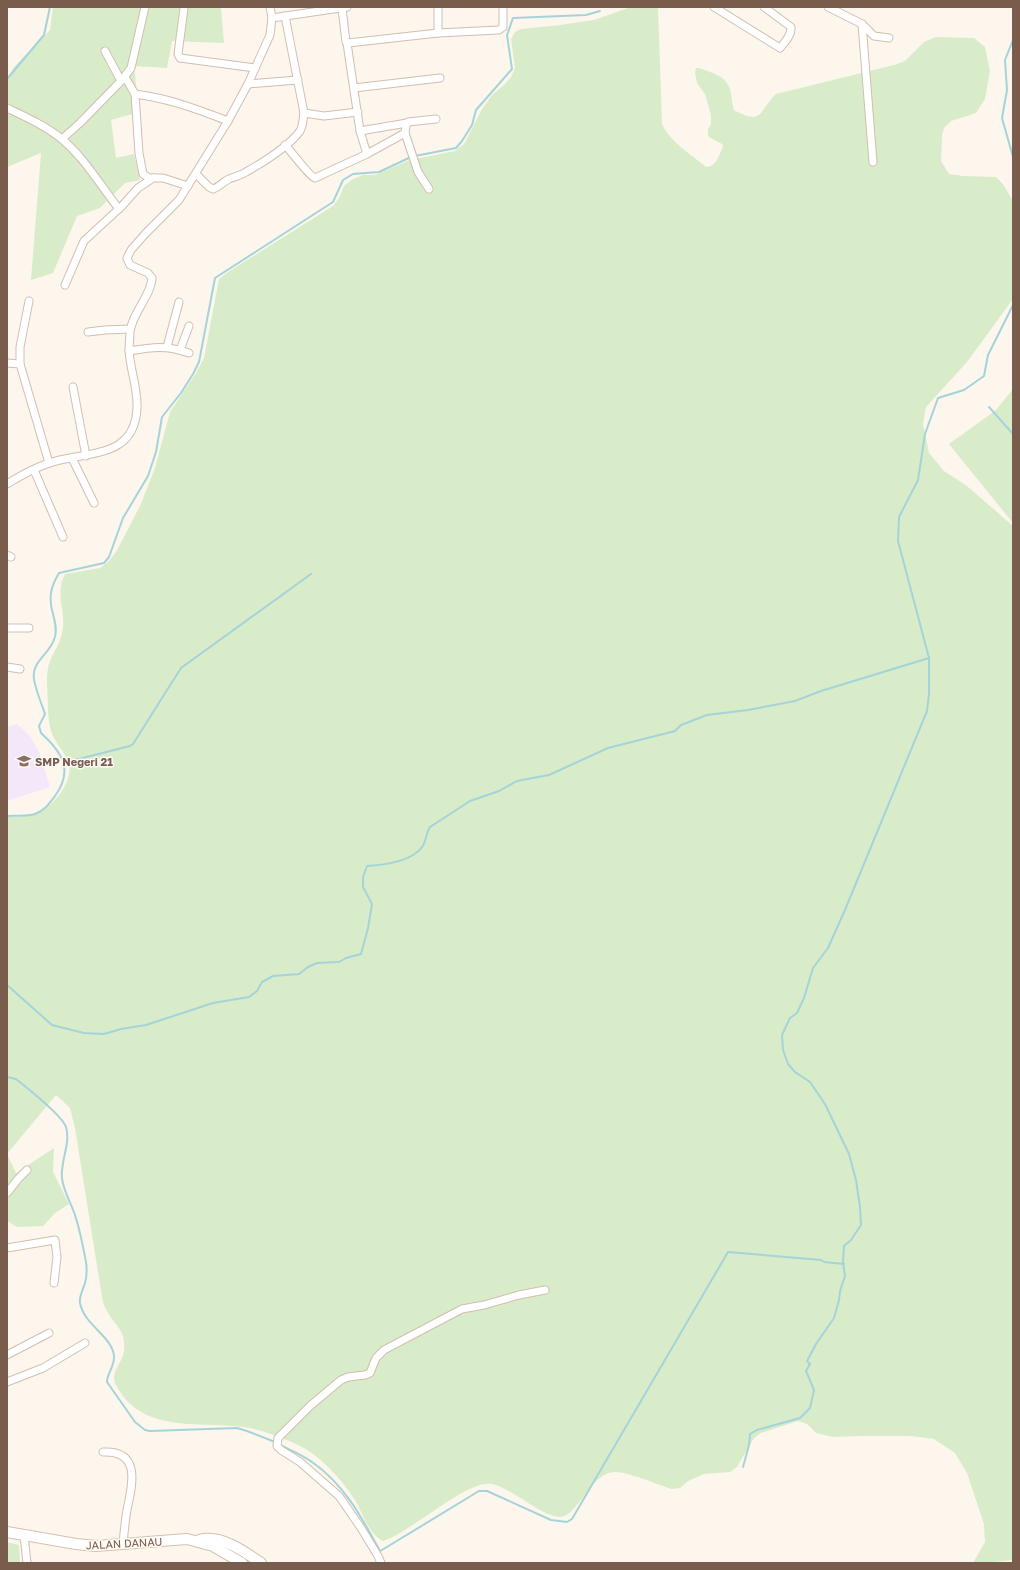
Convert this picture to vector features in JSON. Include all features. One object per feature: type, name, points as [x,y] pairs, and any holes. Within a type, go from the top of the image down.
[{"type":"street","points":[[62,139],[80,123],[123,79],[131,68],[145,7]]},
{"type":"street","points":[[7,484],[49,463],[101,453],[116,447],[123,442],[128,435],[137,410],[137,396],[129,351],[130,329],[151,285],[152,278],[148,273],[130,265],[127,261],[128,255],[145,234],[180,200],[212,145],[228,121],[248,84],[270,35],[272,18],[270,7]]},
{"type":"street","points":[[438,7],[438,33]]},
{"type":"street","points":[[347,43],[438,33],[499,30],[503,27],[503,7]]},
{"type":"street","points":[[714,7],[723,9],[780,48],[792,31],[791,27],[764,7]]},
{"type":"street","points":[[828,7],[862,24],[874,36],[889,38]]},
{"type":"street","points":[[184,8],[178,54],[180,58],[255,68]]},
{"type":"street","points":[[272,18],[344,8],[347,43],[360,130],[367,154]]},
{"type":"street","points":[[196,174],[210,187],[214,188],[245,173],[286,145],[299,132],[303,122],[304,113],[286,16]]},
{"type":"street","points":[[862,24],[873,162]]},
{"type":"street","points":[[106,51],[123,79],[135,94],[141,168],[146,176],[162,178],[188,186]]},
{"type":"street","points":[[354,88],[440,78]]},
{"type":"street","points":[[248,84],[298,80]]},
{"type":"street","points":[[135,94],[157,97],[228,121]]},
{"type":"street","points":[[7,108],[45,128],[62,139],[75,152],[119,209]]},
{"type":"street","points":[[304,113],[324,116],[358,112]]},
{"type":"street","points":[[360,130],[413,121],[436,119]]},
{"type":"street","points":[[407,123],[405,133],[418,172],[429,189]]},
{"type":"street","points":[[286,145],[313,178],[367,154],[405,133]]},
{"type":"street","points":[[65,285],[84,241],[119,209],[138,188],[153,178]]},
{"type":"street","points":[[29,301],[20,347],[20,364],[49,463]]},
{"type":"street","points":[[167,347],[179,302]]},
{"type":"street","points":[[180,350],[189,326]]},
{"type":"street","points":[[88,332],[130,329]]},
{"type":"street","points":[[129,351],[167,347],[189,353]]},
{"type":"street","points":[[7,363],[20,364]]},
{"type":"street","points":[[73,387],[86,456]]},
{"type":"street","points":[[72,458],[94,503]]},
{"type":"street","points":[[34,470],[63,537]]},
{"type":"street","points":[[7,628],[29,628]]},
{"type":"street","points":[[7,667],[20,669]]},
{"type":"street","points":[[7,1194],[18,1179],[28,1170]]},
{"type":"street","points":[[7,1248],[55,1240],[58,1252],[54,1283]]},
{"type":"street","points":[[381,1563],[377,1554],[339,1496],[300,1462],[281,1450],[277,1446],[278,1438],[310,1406],[341,1380],[348,1376],[365,1375],[370,1373],[376,1358],[384,1350],[462,1309],[545,1290]]},
{"type":"street","points":[[7,1355],[49,1333]]},
{"type":"street","points":[[7,1382],[43,1368],[85,1343]]},
{"type":"street","points":[[103,1452],[111,1451],[120,1454],[126,1458],[132,1470],[132,1490],[122,1544]]},
{"type":"street","name":"JALAN DANAU","points":[[7,1532],[96,1546],[174,1540],[195,1541],[213,1546],[242,1563]]},
{"type":"street","points":[[24,1535],[27,1563]]},
{"type":"street","name":"JALAN DANAU","points":[[195,1541],[205,1538],[217,1539],[245,1552],[261,1563]]},
{"type":"shaded area","name":"SMP Negeri 21","points":[[17,724],[30,736],[39,752],[50,787],[7,801],[7,727]]},
{"type":"green space","points":[[53,7],[221,7],[224,43],[172,41],[167,68],[134,66],[139,112],[111,120],[116,158],[134,154],[140,180],[125,183],[100,208],[77,216],[53,273],[31,280],[41,153],[7,167],[7,82],[13,68],[50,30]]},
{"type":"green space","points":[[631,7],[658,7],[662,124],[675,142],[706,167],[715,163],[723,147],[722,144],[708,135],[708,129],[711,124],[711,115],[705,94],[697,83],[695,72],[696,68],[715,74],[724,79],[730,88],[734,110],[751,117],[760,114],[776,94],[894,65],[905,61],[924,42],[936,37],[974,38],[985,47],[990,71],[985,99],[976,113],[951,121],[944,128],[942,136],[941,161],[949,174],[996,177],[1003,184],[1013,201],[1013,299],[967,362],[926,407],[923,424],[929,453],[944,471],[967,486],[1013,526],[1013,1560],[973,1563],[985,1542],[984,1524],[967,1473],[955,1453],[934,1439],[911,1436],[833,1437],[816,1433],[807,1424],[798,1421],[761,1433],[754,1438],[737,1467],[730,1472],[704,1474],[688,1481],[680,1488],[672,1489],[634,1476],[614,1472],[606,1474],[598,1479],[573,1510],[567,1515],[560,1517],[552,1516],[544,1512],[500,1487],[492,1484],[481,1485],[454,1497],[409,1528],[383,1541],[370,1529],[352,1495],[340,1480],[326,1465],[304,1448],[278,1436],[250,1428],[176,1423],[158,1419],[141,1412],[127,1401],[114,1380],[115,1372],[123,1355],[124,1344],[120,1329],[110,1317],[104,1306],[75,1128],[70,1108],[56,1095],[7,1154],[7,817],[24,817],[34,815],[47,808],[59,795],[64,787],[69,773],[68,761],[51,731],[47,683],[48,669],[61,637],[63,628],[63,614],[60,595],[62,581],[65,574],[100,568],[108,562],[116,552],[140,506],[155,468],[170,412],[196,373],[204,358],[219,279],[333,206],[339,198],[344,186],[353,179],[363,175],[375,175],[410,160],[455,151],[464,144],[482,109],[492,95],[511,77],[515,68],[511,39],[515,32],[521,29],[594,20]]},
{"type":"green space","points":[[1013,389],[1013,523],[949,444],[996,410]]},
{"type":"green space","points":[[54,1148],[53,1172],[69,1204],[55,1213],[43,1226],[17,1227],[7,1221],[7,1154],[16,1173]]},
{"type":"green space","points":[[7,1542],[19,1545],[20,1563],[7,1563]]},
{"type":"waterway","points":[[7,79],[44,35],[50,7]]},
{"type":"waterway","points":[[415,156],[456,148],[462,141],[472,125],[476,110],[512,69],[507,35],[513,18],[586,15],[600,11]]},
{"type":"waterway","points":[[1013,40],[1005,60],[1007,90],[1002,118],[1013,157]]},
{"type":"waterway","points":[[7,816],[35,814],[41,811],[55,796],[61,787],[64,778],[63,762],[60,754],[41,733],[39,726],[45,714],[34,679],[35,667],[49,649],[55,637],[56,626],[51,608],[51,592],[54,583],[59,573],[104,563],[109,557],[123,518],[148,476],[156,452],[162,417],[181,393],[199,362],[215,278],[333,202],[343,180],[353,174],[379,172],[411,157]]},
{"type":"waterway","points":[[7,985],[52,1025],[84,1033],[104,1034],[121,1029],[146,1025],[213,1003],[249,997],[257,991],[262,982],[273,976],[299,974],[308,967],[317,963],[339,962],[346,958],[361,954],[368,928],[372,904],[363,887],[363,877],[367,866],[389,864],[411,856],[422,847],[430,827],[470,801],[499,791],[517,781],[549,775],[608,748],[675,731],[681,725],[707,715],[748,710],[795,701],[821,691],[929,658],[898,541],[899,517],[918,480],[925,434],[938,398],[964,390],[984,376],[988,355],[1013,305]]},
{"type":"waterway","points":[[989,407],[1013,434]]},
{"type":"waterway","points":[[63,763],[133,744],[181,668],[311,574]]},
{"type":"waterway","points":[[743,1467],[749,1445],[750,1434],[757,1430],[800,1418],[810,1408],[814,1390],[806,1371],[810,1364],[807,1361],[816,1344],[834,1318],[845,1276],[843,1262],[844,1246],[851,1240],[861,1225],[856,1180],[849,1154],[825,1104],[810,1082],[795,1072],[788,1064],[783,1050],[782,1035],[790,1018],[797,1013],[804,998],[813,968],[828,948],[927,711],[929,694],[929,658]]},
{"type":"waterway","points":[[7,1077],[16,1079],[36,1095],[58,1116],[66,1127],[67,1139],[62,1166],[62,1178],[78,1226],[87,1267],[80,1303],[87,1318],[108,1342],[112,1349],[114,1360],[107,1382],[135,1422],[145,1430],[150,1431],[237,1428],[275,1442]]},
{"type":"waterway","points":[[377,1553],[479,1491],[487,1491],[551,1520],[567,1522],[572,1519],[728,1252],[821,1260],[824,1262],[844,1264]]},
{"type":"waterway","points":[[280,1445],[312,1462],[334,1481],[359,1514],[380,1551]]},
{"type":"place","name":"SMP Negeri 21","points":[[24,761]]}]
